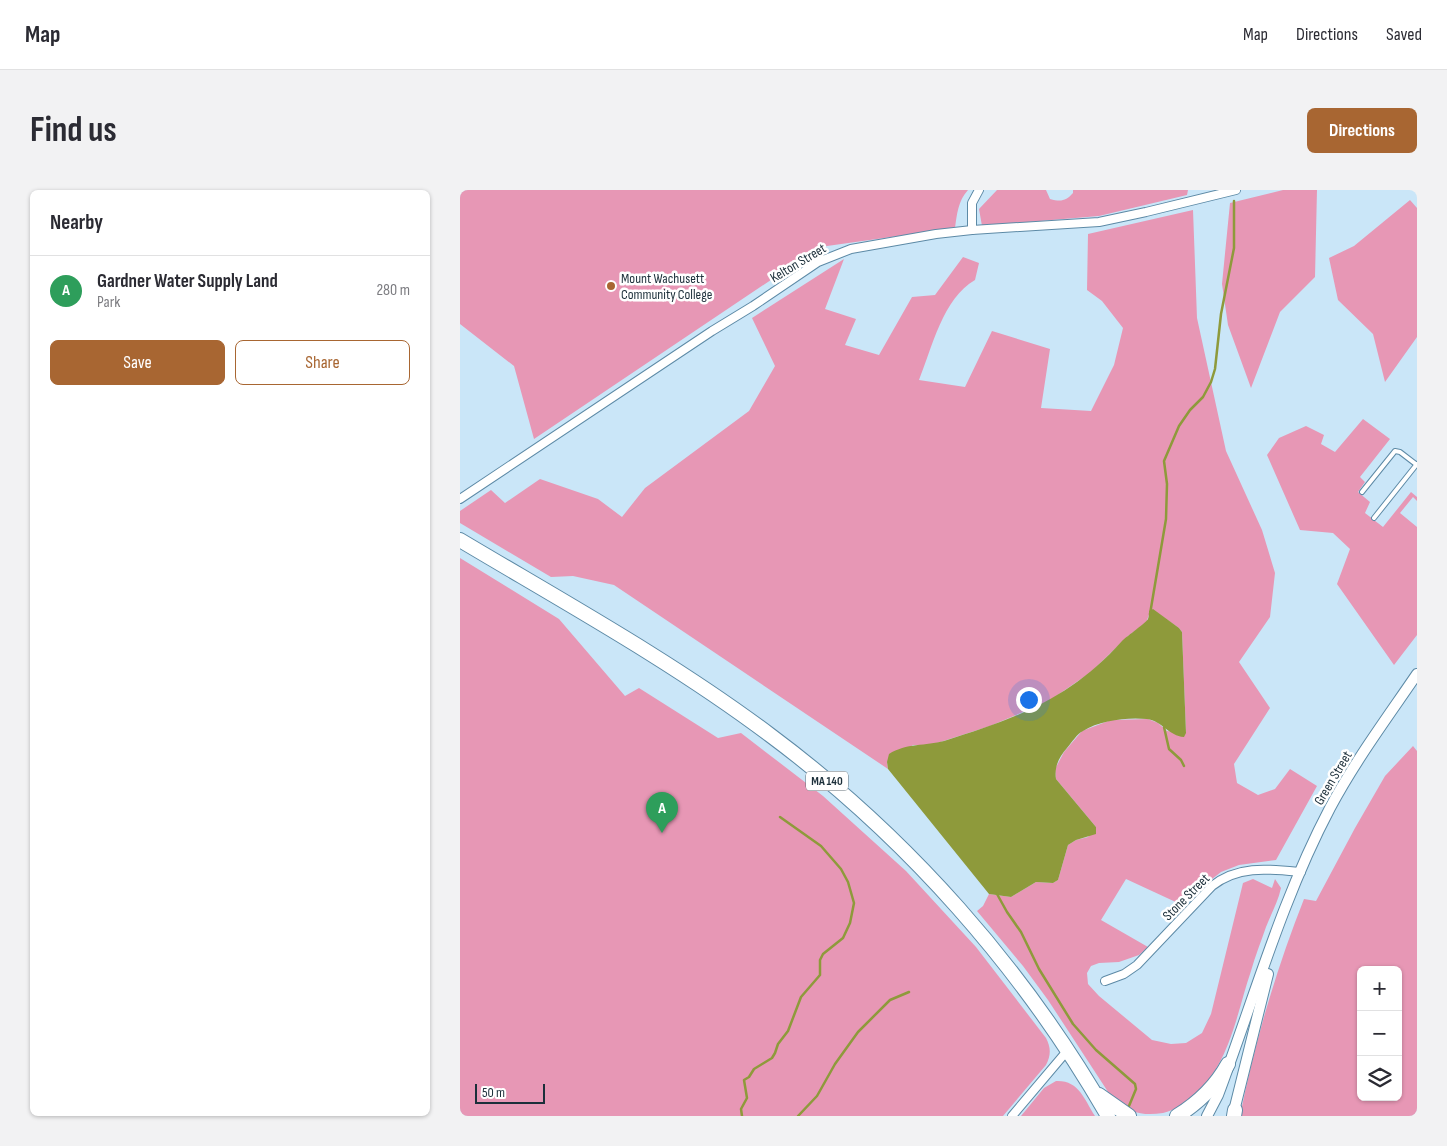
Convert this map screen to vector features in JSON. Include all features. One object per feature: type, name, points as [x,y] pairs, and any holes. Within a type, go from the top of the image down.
[{"type":"highway","name":"MA 140","points":[[460,540],[682,674],[769,734],[828,781],[898,846],[958,908],[1008,969],[1067,1051],[1108,1116]]},
{"type":"highway","points":[[1177,1116],[1214,1085],[1228,1064]]},
{"type":"highway","points":[[1091,1088],[1129,1116]]},
{"type":"street","points":[[972,230],[972,203],[979,190]]},
{"type":"street","name":"Kelton Street","points":[[461,499],[818,262],[851,249],[933,235],[972,230],[1090,224],[1236,190]]},
{"type":"street","name":"Green Street","points":[[1207,1116],[1218,1095],[1287,905],[1321,827],[1344,783],[1417,674]]},
{"type":"street","name":"Stone Street","points":[[1105,981],[1124,974],[1137,965],[1212,886],[1224,878],[1238,872],[1256,869],[1301,872]]},
{"type":"street","name":"Green Street","points":[[1234,1114],[1272,957],[1287,905]]},
{"type":"street","points":[[1012,1116],[1067,1051]]},
{"type":"lane","points":[[1362,492],[1395,451],[1400,452],[1417,465],[1374,518]]},
{"type":"shaded area","name":"Mount Wachusett Community College","points":[[460,190],[968,190],[960,203],[955,228],[820,247],[534,439],[514,366],[460,324]]},
{"type":"shaded area","points":[[997,190],[1046,190],[1050,199],[1060,201],[1068,198],[1073,193],[1073,190],[1188,190],[1187,195],[1099,216],[982,226],[979,209]]},
{"type":"shaded area","points":[[1283,190],[1317,190],[1315,277],[1280,312],[1251,388],[1228,325],[1222,284],[1230,203]]},
{"type":"shaded area","points":[[1410,200],[1417,208],[1417,337],[1385,382],[1373,334],[1338,300],[1329,258],[1354,246]]},
{"type":"shaded area","points":[[1193,210],[1197,318],[1226,451],[1262,530],[1275,573],[1270,617],[1239,662],[1270,708],[1234,764],[1237,783],[1258,795],[1275,789],[1290,769],[1317,786],[1276,860],[1239,865],[1221,872],[1180,904],[1126,879],[1101,920],[1148,947],[1139,955],[1119,962],[1099,963],[1091,966],[1087,973],[1088,984],[1099,996],[1152,1040],[1171,1044],[1186,1043],[1202,1033],[1211,1014],[1243,883],[1253,879],[1272,888],[1275,879],[1281,888],[1254,960],[1236,1022],[1216,1070],[1206,1084],[1182,1104],[1167,1112],[1149,1114],[1131,1111],[1114,1101],[1048,1000],[1023,966],[977,911],[983,906],[989,894],[1011,897],[1036,882],[1053,883],[1058,880],[1068,845],[1076,840],[1088,837],[1096,827],[1056,779],[1055,769],[1064,752],[1082,731],[1111,720],[1148,719],[1158,723],[1167,731],[1186,733],[1182,632],[1179,628],[1153,610],[1146,623],[1128,636],[1091,672],[1049,701],[990,726],[931,745],[913,745],[887,762],[888,769],[614,585],[573,576],[551,577],[460,523],[460,511],[491,490],[505,503],[540,479],[598,499],[622,517],[645,488],[749,411],[775,366],[752,318],[844,259],[825,309],[856,319],[845,345],[879,355],[912,297],[935,295],[963,257],[979,263],[975,280],[964,288],[947,311],[934,339],[919,380],[965,387],[992,331],[1050,349],[1041,408],[1091,411],[1114,365],[1123,328],[1102,301],[1087,290],[1088,234]]},
{"type":"shaded area","points":[[1363,419],[1390,439],[1360,477],[1365,482],[1358,492],[1370,502],[1365,513],[1383,527],[1411,492],[1417,497],[1417,501],[1413,497],[1400,513],[1417,527],[1417,635],[1394,665],[1337,584],[1350,549],[1333,533],[1300,530],[1267,455],[1279,438],[1306,426],[1324,435],[1321,444],[1335,452]]},
{"type":"shaded area","points":[[460,558],[559,619],[625,696],[639,688],[718,738],[741,733],[823,796],[906,871],[976,947],[1048,1042],[1050,1052],[1046,1065],[1003,1116],[460,1116]]},
{"type":"shaded area","points":[[1153,609],[1182,632],[1186,733],[1184,737],[1174,734],[1152,720],[1139,718],[1106,722],[1081,732],[1059,759],[1056,766],[1056,779],[1096,827],[1096,834],[1076,840],[1068,845],[1058,880],[1053,883],[1036,882],[1011,897],[989,894],[888,769],[889,754],[909,746],[944,741],[1019,715],[1041,704],[1083,678],[1122,641],[1147,621],[1149,611]]},
{"type":"shaded area","points":[[1413,746],[1417,751],[1417,1116],[1240,1116],[1252,1060],[1267,1006],[1284,952],[1304,899],[1316,901],[1385,776]]},
{"type":"shaded area","points":[[1056,1081],[1076,1087],[1095,1116],[1021,1116],[1044,1088]]},
{"type":"waterway","points":[[1150,614],[1166,519],[1167,484],[1164,461],[1179,426],[1190,410],[1203,397],[1215,369],[1221,314],[1234,248],[1234,201]]},
{"type":"waterway","points":[[1164,727],[1169,749],[1181,760],[1184,766]]},
{"type":"waterway","points":[[742,1116],[741,1109],[747,1098],[744,1080],[749,1077],[754,1069],[772,1058],[778,1044],[788,1031],[801,997],[820,975],[820,960],[823,954],[843,938],[850,923],[854,903],[848,882],[841,869],[821,846],[780,817]]},
{"type":"waterway","points":[[997,894],[1021,932],[1039,969],[1073,1024],[1096,1050],[1135,1084],[1136,1089],[1129,1106]]},
{"type":"waterway","points":[[798,1116],[817,1096],[835,1064],[858,1032],[890,1000],[909,992]]},
{"type":"place","name":"Mount Wachusett Community College","points":[[611,286]]},
{"type":"place","name":"Gardner Water Supply Land","points":[[662,833]]}]
